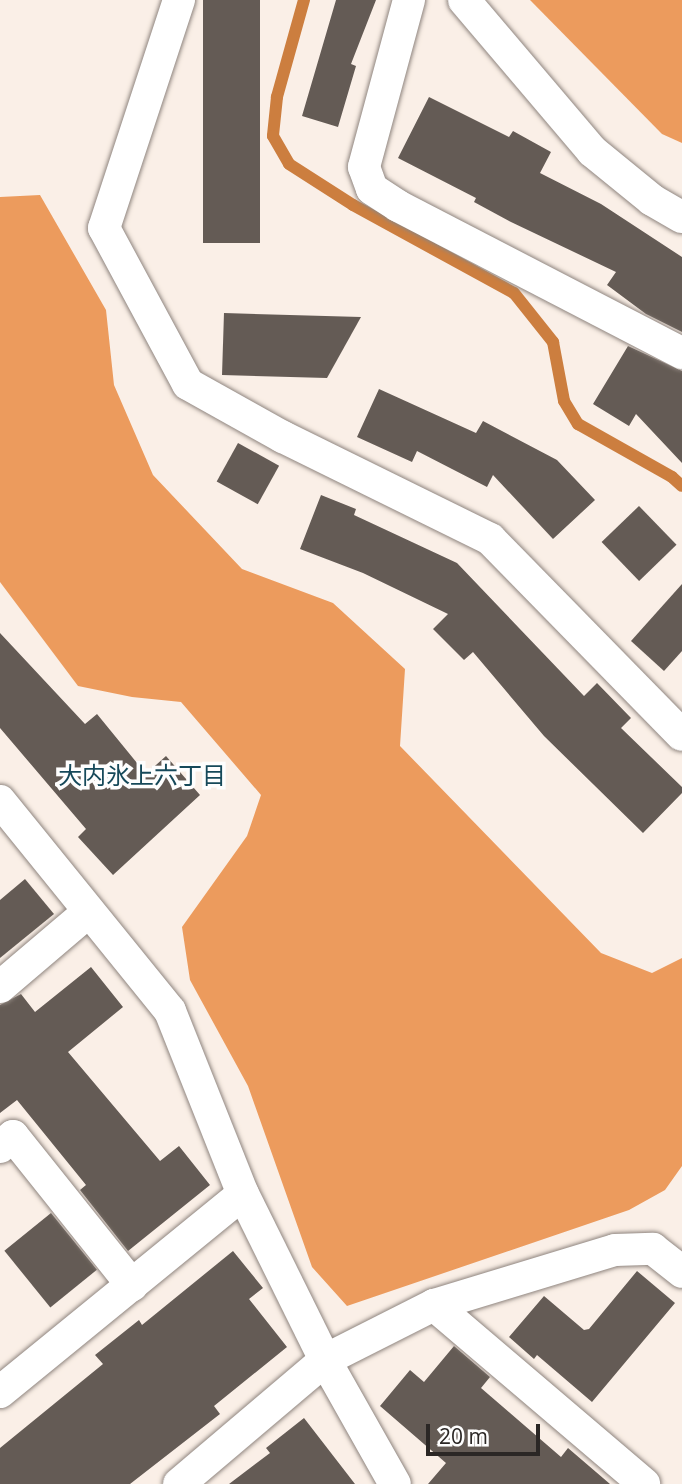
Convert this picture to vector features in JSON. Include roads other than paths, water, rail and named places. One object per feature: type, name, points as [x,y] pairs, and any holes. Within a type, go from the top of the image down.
[{"type":"street","points":[[179,0],[104,228],[188,384],[284,437],[490,538],[682,735]]},
{"type":"street","points":[[409,0],[364,167],[372,189],[398,206],[682,353]]},
{"type":"street","points":[[464,0],[592,151],[652,201],[682,217]]},
{"type":"street","points":[[0,801],[170,1011],[243,1194],[326,1360],[395,1484]]},
{"type":"street","points":[[0,987],[88,912]]},
{"type":"street","points":[[0,1147],[13,1136],[132,1285]]},
{"type":"street","points":[[0,1392],[243,1194]]},
{"type":"street","points":[[179,1484],[326,1360],[434,1305],[615,1250],[653,1249],[682,1272]]},
{"type":"street","points":[[434,1305],[644,1484]]},
{"type":"waterway","points":[[304,0],[277,97],[273,136],[289,164],[353,205],[514,293],[553,342],[564,401],[578,424],[672,477],[682,486]]},
{"type":"district","name":"大内氷上六丁目","points":[[142,775]]}]
